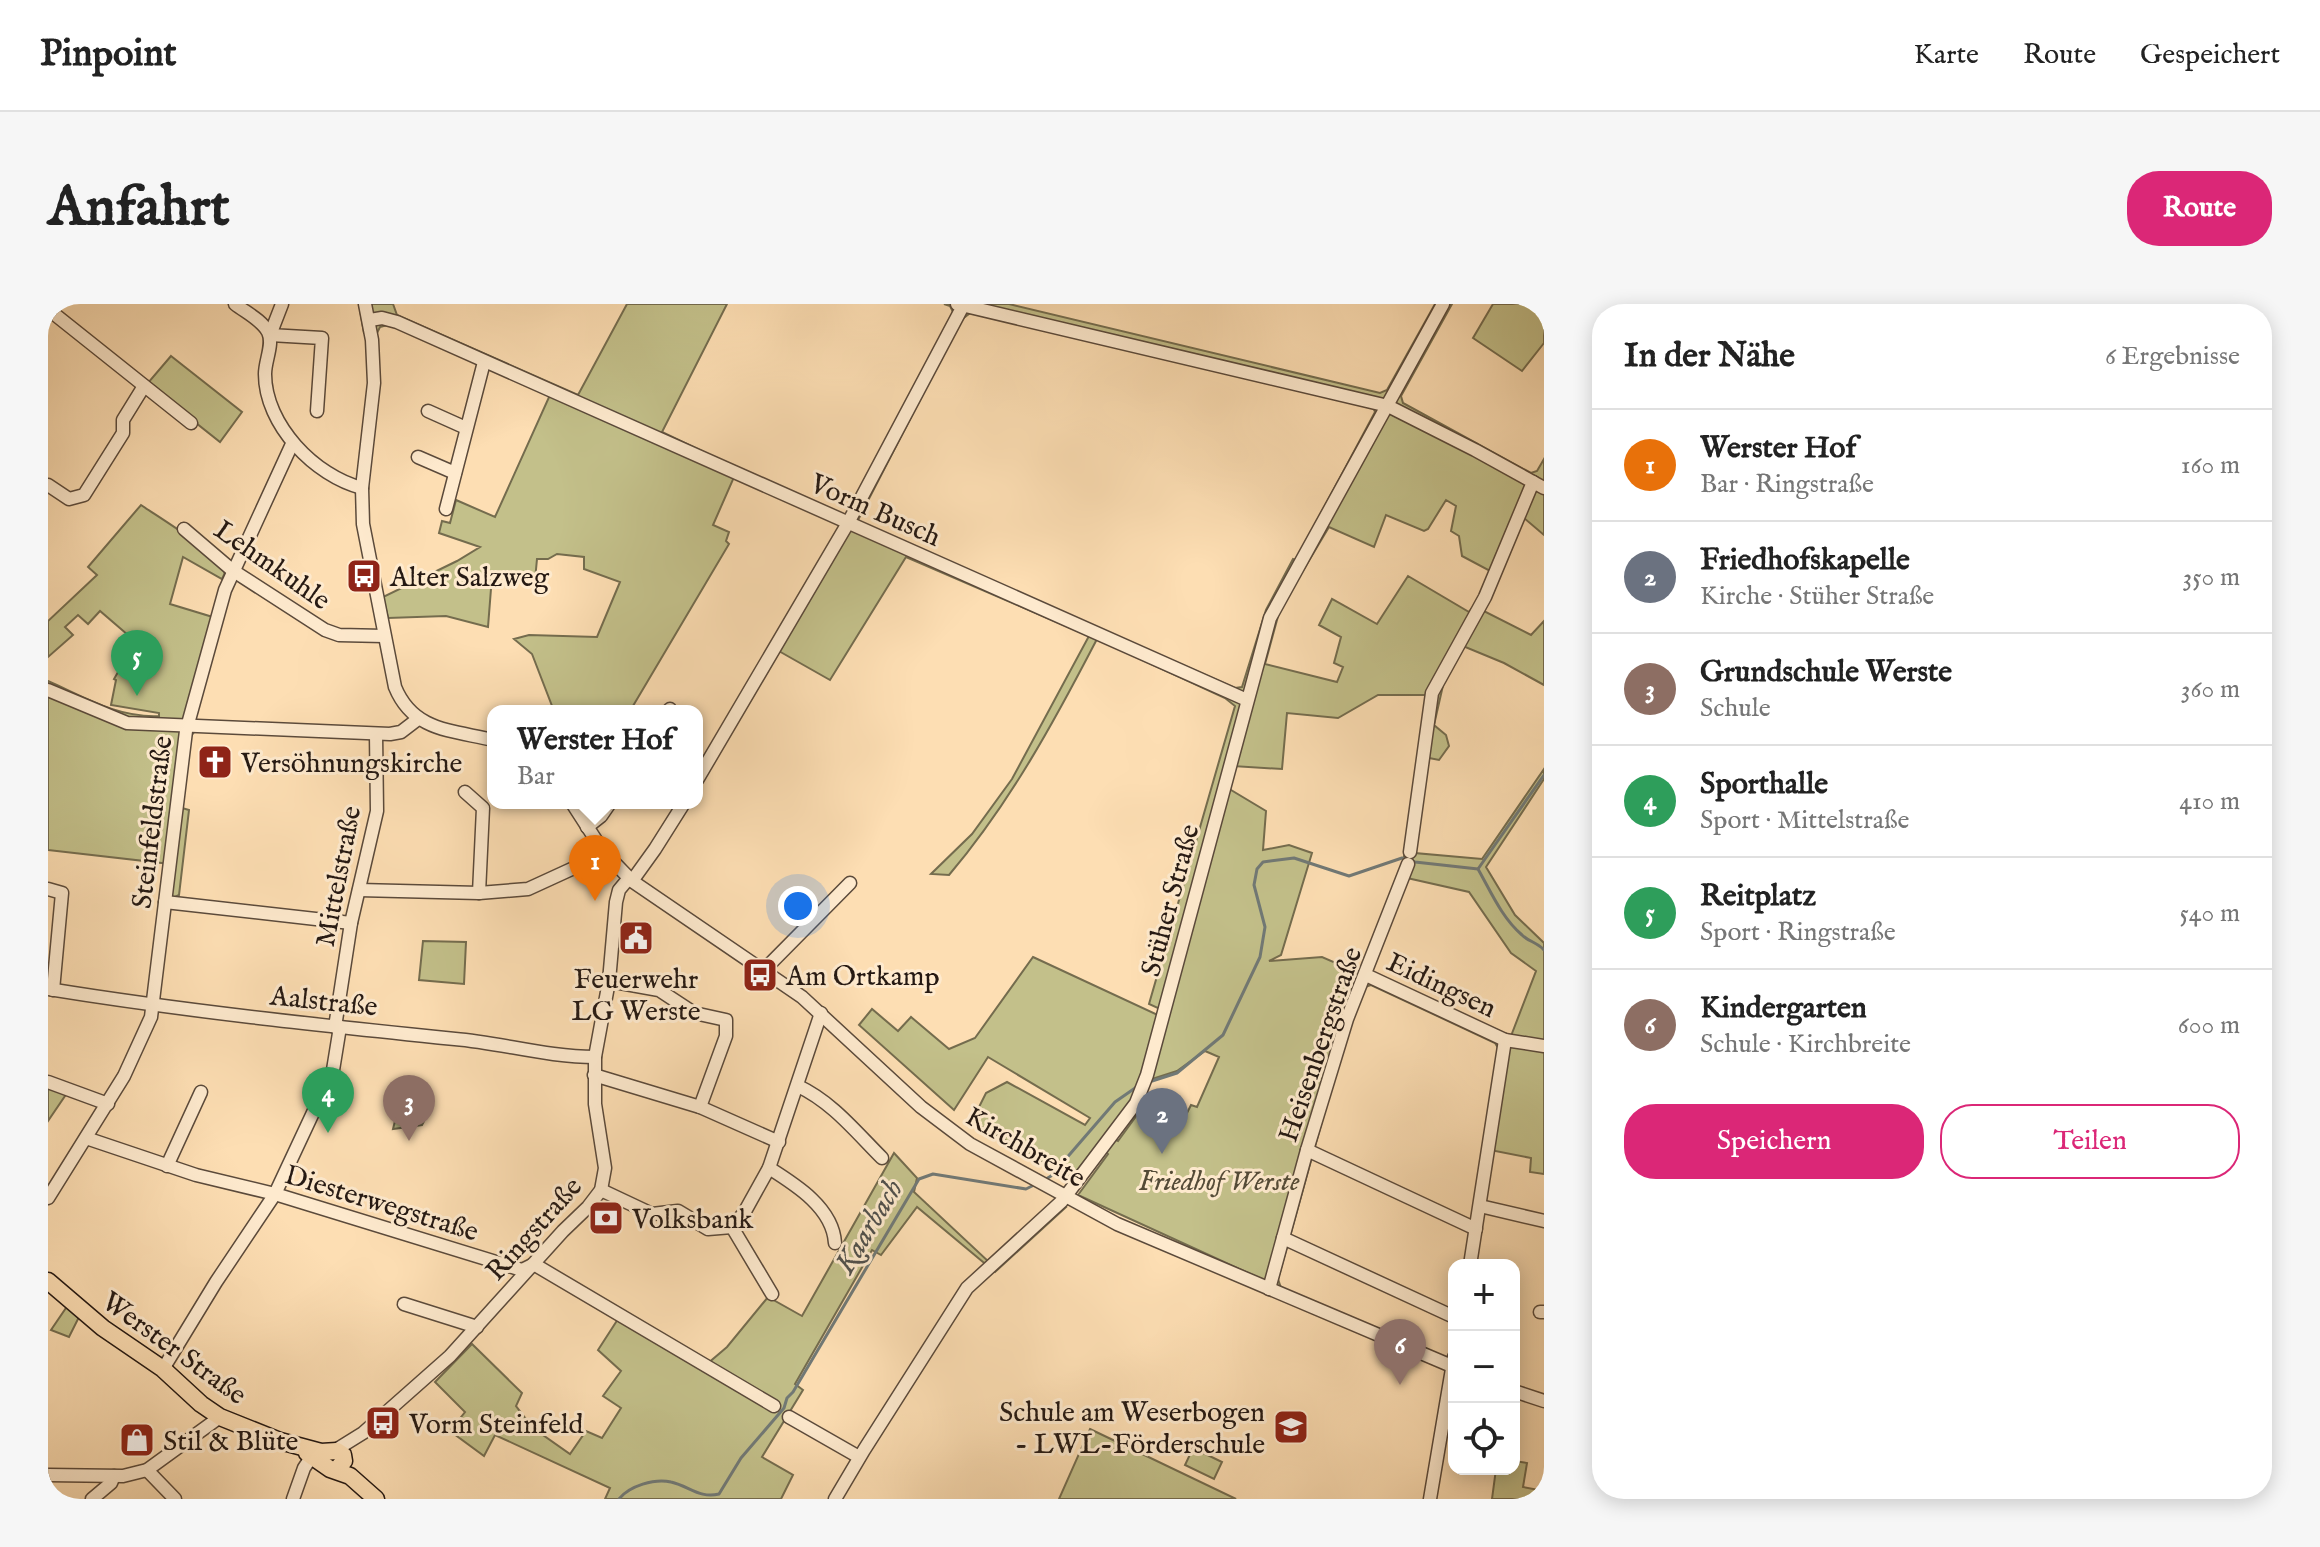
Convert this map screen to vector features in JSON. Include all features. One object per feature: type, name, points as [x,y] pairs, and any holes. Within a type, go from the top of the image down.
[{"type":"main road","name":"Werster Straße","points":[[48,1281],[103,1328],[163,1369],[220,1417],[280,1441],[321,1452],[376,1499]]},
{"type":"street","points":[[235,304],[265,327],[270,335]]},
{"type":"street","points":[[282,304],[270,335],[265,377],[268,393],[292,444],[322,468],[362,488]]},
{"type":"street","points":[[365,304],[370,320],[374,383],[362,488],[365,536],[398,694],[408,711],[418,719],[433,726],[487,739]]},
{"type":"street","name":"Stüher Straße","points":[[837,1495],[967,1288],[1066,1197],[1136,1103],[1147,1075],[1273,612],[1443,304]]},
{"type":"street","points":[[703,770],[848,523],[962,305],[1388,406],[1539,485]]},
{"type":"street","points":[[48,309],[191,423]]},
{"type":"street","name":"Vorm Busch","points":[[370,320],[389,319],[1247,700]]},
{"type":"street","points":[[270,335],[322,338],[317,411]]},
{"type":"street","points":[[446,509],[484,362]]},
{"type":"street","points":[[48,485],[69,499],[84,495],[123,433],[123,420],[144,386]]},
{"type":"street","points":[[428,411],[466,428]]},
{"type":"street","name":"Steinfeldstraße","points":[[48,1198],[124,1076],[151,1017],[187,725],[232,570],[292,444]]},
{"type":"street","points":[[418,457],[455,473]]},
{"type":"street","name":"Heisenbergstraße","points":[[1269,1289],[1347,1019],[1409,858],[1432,693],[1485,597],[1539,485]]},
{"type":"street","name":"Lehmkuhle","points":[[184,529],[232,570],[333,634],[384,636]]},
{"type":"street","points":[[48,690],[127,723],[376,734],[401,732],[418,719]]},
{"type":"street","name":"Mittelstraße","points":[[163,1369],[275,1194],[333,1070],[351,923],[377,811],[376,734]]},
{"type":"street","points":[[465,792],[483,808],[479,893]]},
{"type":"street","points":[[576,809],[603,851],[630,879]]},
{"type":"street","points":[[587,827],[606,809]]},
{"type":"street","name":"Ringstraße","points":[[293,1499],[304,1468],[335,1462],[450,1356],[601,1190],[605,1168],[594,1075],[609,981],[616,902],[619,890],[655,849],[680,809]]},
{"type":"street","points":[[359,890],[479,893],[528,889],[603,851]]},
{"type":"street","name":"Kirchbreite","points":[[630,879],[764,970],[821,1013],[945,1127],[1031,1179],[1117,1224],[1448,1362]]},
{"type":"street","points":[[764,970],[850,883]]},
{"type":"street","points":[[48,889],[62,893],[51,989]]},
{"type":"street","points":[[165,902],[351,923]]},
{"type":"street","name":"Eidingsen","points":[[1366,975],[1505,1040],[1544,1046]]},
{"type":"street","points":[[609,981],[659,990],[694,1013],[726,1020],[726,1036],[700,1107]]},
{"type":"street","name":"Aalstraße","points":[[51,989],[154,1005],[465,1039],[558,1056],[595,1057]]},
{"type":"street","points":[[601,1190],[652,1214],[678,1211],[708,1229],[732,1227],[744,1213],[769,1168],[821,1013]]},
{"type":"street","points":[[1471,1259],[1505,1040]]},
{"type":"street","points":[[594,1075],[700,1107],[779,1142]]},
{"type":"street","points":[[48,1082],[108,1104]]},
{"type":"street","points":[[798,1086],[817,1095],[882,1158]]},
{"type":"street","points":[[167,1166],[201,1092]]},
{"type":"street","name":"Diesterwegstraße","points":[[86,1138],[167,1166],[275,1194],[522,1270],[532,1265],[774,1406]]},
{"type":"street","points":[[1307,1150],[1476,1229]]},
{"type":"street","points":[[769,1168],[803,1189],[834,1231],[835,1243]]},
{"type":"street","points":[[1480,1206],[1544,1221]]},
{"type":"street","points":[[732,1227],[772,1294]]},
{"type":"street","points":[[1283,1238],[1448,1314]]},
{"type":"street","points":[[404,1304],[477,1327]]},
{"type":"street","points":[[1430,1499],[1448,1393]]},
{"type":"street","points":[[1520,1393],[1544,1401]]},
{"type":"street","points":[[48,1475],[114,1476],[147,1470],[220,1417]]},
{"type":"street","points":[[789,1417],[859,1457]]},
{"type":"street","points":[[147,1470],[175,1499]]},
{"type":"street","points":[[92,1499],[111,1483],[114,1476]]},
{"type":"street","points":[[837,1495],[853,1499]]},
{"type":"green space","name":"Friedhof Werste","points":[[359,304],[393,304],[397,315],[578,395],[627,304],[727,304],[662,432],[842,518],[850,514],[953,312],[950,306],[944,304],[1009,304],[1380,393],[1387,390],[1435,304],[1452,304],[1401,396],[1403,403],[1531,473],[1537,471],[1544,459],[1544,535],[1524,518],[1490,571],[1462,556],[1459,536],[1451,531],[1456,506],[1446,500],[1424,531],[1386,515],[1374,547],[1329,527],[1280,609],[1265,664],[1337,682],[1343,667],[1334,663],[1341,637],[1319,625],[1332,599],[1377,624],[1408,576],[1469,612],[1474,606],[1531,635],[1544,621],[1544,685],[1504,663],[1463,646],[1444,681],[1434,725],[1446,735],[1449,746],[1439,760],[1429,758],[1415,853],[1482,859],[1544,769],[1544,779],[1486,867],[1515,915],[1544,943],[1544,1174],[1530,1172],[1531,1158],[1485,1149],[1500,1051],[1495,1043],[1371,985],[1365,987],[1343,1046],[1278,1279],[1281,1288],[1078,1195],[1108,1154],[1105,1151],[1114,1139],[1118,1141],[1142,1108],[1144,1098],[1187,1113],[1191,1105],[1197,1107],[1219,1057],[1205,1051],[1177,1071],[1149,1080],[1169,1013],[1149,1004],[1235,706],[1225,698],[1097,639],[1047,731],[992,819],[949,875],[931,874],[972,834],[1012,779],[1089,636],[906,557],[830,680],[777,650],[848,530],[836,521],[734,477],[713,525],[729,532],[726,541],[729,544],[634,705],[552,705],[532,654],[514,639],[529,635],[597,637],[620,582],[584,569],[584,557],[557,554],[548,559],[537,559],[535,580],[492,576],[488,627],[446,616],[388,618],[383,597],[480,547],[439,533],[442,521],[450,523],[456,500],[495,517],[550,395],[391,324],[380,327],[377,333],[364,333]],"holes":[[[973,311],[1373,407],[1375,412],[1266,610],[1242,687],[1235,688],[857,522],[961,320]],[[1378,695],[1429,695],[1403,863],[1361,974],[1322,957],[1269,961],[1281,955],[1312,853],[1289,845],[1263,850],[1266,811],[1231,790],[1227,791],[1233,766],[1282,769],[1287,713],[1338,718]],[[1407,878],[1469,892],[1511,953],[1536,971],[1511,1036],[1374,975],[1372,968]]]},
{"type":"green space","points":[[1493,304],[1544,304],[1544,343],[1522,371],[1473,338]]},
{"type":"green space","points":[[171,356],[242,412],[220,442],[147,384]]},
{"type":"green space","points":[[141,505],[208,552],[225,573],[222,579],[183,557],[170,604],[216,618],[189,717],[195,731],[190,737],[182,808],[189,810],[179,895],[167,901],[170,864],[48,850],[48,681],[115,710],[159,716],[159,713],[111,705],[114,679],[133,646],[126,640],[128,635],[100,611],[88,624],[78,615],[65,627],[73,635],[48,657],[48,621],[97,575],[88,567]]},
{"type":"green space","points":[[423,941],[466,942],[464,984],[419,980]]},
{"type":"green space","points":[[1033,957],[1160,1016],[1132,1101],[1071,1178],[972,1121],[986,1093],[1007,1082],[1085,1125],[1090,1118],[988,1057],[954,1110],[859,1025],[872,1009],[898,1031],[911,1017],[949,1049],[975,1038]]},
{"type":"green space","points":[[48,1087],[67,1093],[48,1121]]},
{"type":"green space","points":[[402,1093],[429,1096],[428,1113],[422,1125],[393,1129]]},
{"type":"green space","points":[[894,1153],[917,1178],[914,1192],[991,1264],[1059,1202],[1066,1207],[995,1272],[917,1207],[881,1255],[872,1250],[795,1384],[803,1390],[762,1457],[793,1475],[781,1499],[605,1499],[610,1488],[495,1435],[484,1456],[450,1431],[465,1412],[435,1382],[472,1344],[522,1393],[516,1406],[533,1428],[570,1454],[586,1431],[602,1438],[621,1408],[603,1396],[621,1371],[598,1350],[618,1319],[707,1364],[727,1347],[768,1297],[802,1316]]},
{"type":"green space","points":[[68,1305],[80,1315],[69,1337],[51,1330]]},
{"type":"green space","points":[[1090,1429],[1236,1499],[1059,1499]]},
{"type":"green space","points":[[1193,1448],[1222,1462],[1214,1479],[1185,1465]]},
{"type":"green space","points":[[1520,1462],[1527,1463],[1523,1487],[1544,1491],[1544,1499],[1492,1499],[1495,1475],[1520,1475]]},
{"type":"waterway","points":[[1478,869],[1544,775]]},
{"type":"waterway","name":"Kaarbach","points":[[1149,1082],[1177,1073],[1223,1035],[1260,957],[1265,927],[1254,885],[1257,869],[1263,862],[1294,858],[1349,876],[1402,858],[1478,869],[1509,921],[1544,950]]},
{"type":"waterway","name":"Kaarbach","points":[[1046,1179],[1115,1102],[1138,1086]]},
{"type":"waterway","name":"Kaarbach","points":[[619,1499],[636,1487],[658,1481],[671,1482],[706,1495],[719,1494],[741,1458],[784,1408],[787,1398],[919,1179],[933,1174],[1026,1189],[1036,1184]]},
{"type":"place","name":"Alter Salzweg","points":[[364,576]]},
{"type":"place","name":"Reitplatz","points":[[137,696]]},
{"type":"place","name":"Versöhnungskirche","points":[[215,762]]},
{"type":"place","name":"Werster Hof","points":[[595,901]]},
{"type":"place","name":"Feuerwehr LG Werste","points":[[636,938]]},
{"type":"place","name":"Am Ortkamp","points":[[760,975]]},
{"type":"place","name":"Sporthalle","points":[[328,1133]]},
{"type":"place","name":"Grundschule Werste","points":[[409,1141]]},
{"type":"place","name":"Friedhofskapelle","points":[[1162,1154]]},
{"type":"place","name":"Volksbank","points":[[606,1218]]},
{"type":"place","name":"Kindergarten","points":[[1400,1385]]},
{"type":"place","name":"Vorm Steinfeld","points":[[383,1423]]},
{"type":"place","name":"Schule am Weserbogen - LWL-Förderschule","points":[[1291,1427]]},
{"type":"place","name":"Stil & Blüte","points":[[137,1440]]}]
